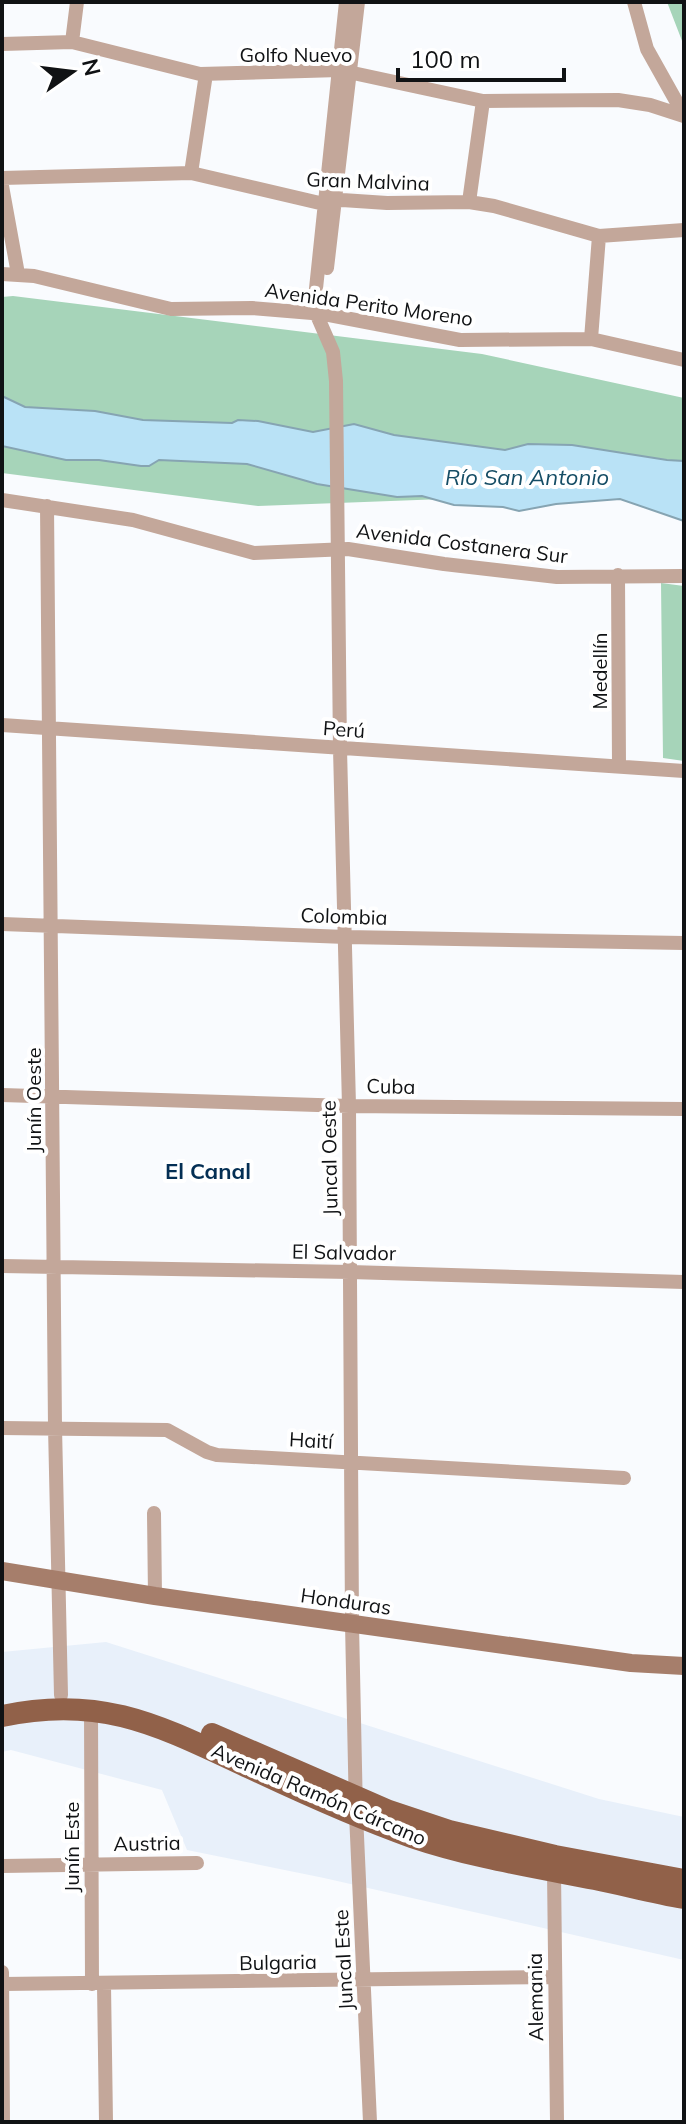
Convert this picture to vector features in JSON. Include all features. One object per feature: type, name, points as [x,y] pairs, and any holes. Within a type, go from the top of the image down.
[{"type":"main road","name":"Honduras","points":[[2,1571],[155,1596],[631,1663],[684,1666]]},
{"type":"main road","name":"Avenida Ramón Cárcano","points":[[2,1702],[61,1695],[106,1697],[159,1712],[438,1845],[684,1898]]},
{"type":"main road","name":"Avenida Ramón Cárcano","points":[[2,1716],[50,1709],[91,1709],[146,1722],[266,1776],[290,1778],[348,1801],[354,1800],[356,1805],[555,1856],[684,1880]]},
{"type":"street","points":[[72,42],[77,2]]},
{"type":"street","points":[[320,313],[344,71],[346,2]]},
{"type":"street","points":[[344,71],[358,2]]},
{"type":"street","points":[[634,2],[647,49],[684,115]]},
{"type":"street","name":"Golfo Nuevo","points":[[2,44],[72,42],[206,74],[344,71],[483,101],[618,100],[684,115]]},
{"type":"street","points":[[191,173],[206,74]]},
{"type":"street","points":[[469,202],[483,101]]},
{"type":"street","name":"Gran Malvina","points":[[2,178],[191,173],[330,202],[469,202],[494,206],[599,236],[684,230]]},
{"type":"street","points":[[2,186],[18,274]]},
{"type":"street","points":[[591,339],[599,236]]},
{"type":"street","name":"Avenida Perito Moreno","points":[[2,274],[18,274],[171,309],[252,308],[320,313],[460,340],[591,339],[684,360]]},
{"type":"street","name":"Juncal Oeste","points":[[320,313],[335,361],[336,381],[340,749],[349,1106],[356,1805]]},
{"type":"street","name":"Avenida Costanera Sur","points":[[2,500],[133,520],[254,553],[362,550],[444,564],[557,577],[684,576]]},
{"type":"street","name":"Junín Oeste","points":[[47,506],[55,1427],[61,1695]]},
{"type":"street","name":"Medellín","points":[[618,575],[619,766]]},
{"type":"street","name":"Perú","points":[[2,725],[684,771]]},
{"type":"street","name":"Colombia","points":[[2,924],[346,937],[684,943]]},
{"type":"street","name":"Cuba","points":[[2,1095],[349,1106],[684,1109]]},
{"type":"street","name":"El Salvador","points":[[2,1266],[684,1282]]},
{"type":"street","name":"Haití","points":[[2,1428],[167,1430],[217,1455],[624,1478]]},
{"type":"street","points":[[154,1513],[155,1596]]},
{"type":"street","name":"Junín Este","points":[[91,1709],[90,1864],[106,2122]]},
{"type":"street","name":"Juncal Este","points":[[356,1805],[370,2122]]},
{"type":"street","name":"Austria","points":[[2,1866],[197,1863]]},
{"type":"street","name":"Alemania","points":[[554,1872],[557,2122]]},
{"type":"street","points":[[2,1972],[3,2122]]},
{"type":"street","name":"Bulgaria","points":[[3,1984],[554,1977]]},
{"type":"shaded area","points":[[106,1642],[599,1799],[684,1817],[684,1960],[187,1850],[162,1790],[11,1750],[2,1752],[2,1652]]},
{"type":"green space","points":[[667,2],[684,2],[684,46]]},
{"type":"green space","points":[[2,297],[482,354],[684,398],[684,490],[258,506],[2,473]]},
{"type":"green space","points":[[661,583],[684,586],[684,761],[663,758]]},
{"type":"water","name":"Río San Antonio","points":[[2,396],[25,407],[95,411],[143,420],[258,421],[313,432],[354,424],[394,435],[505,450],[528,444],[572,445],[684,461],[684,521],[620,499],[556,504],[519,511],[503,507],[454,505],[422,496],[397,497],[317,484],[247,464],[159,460],[149,466],[141,466],[99,460],[66,460],[2,446]]},
{"type":"district","name":"El Canal","points":[[208,1171]]}]
